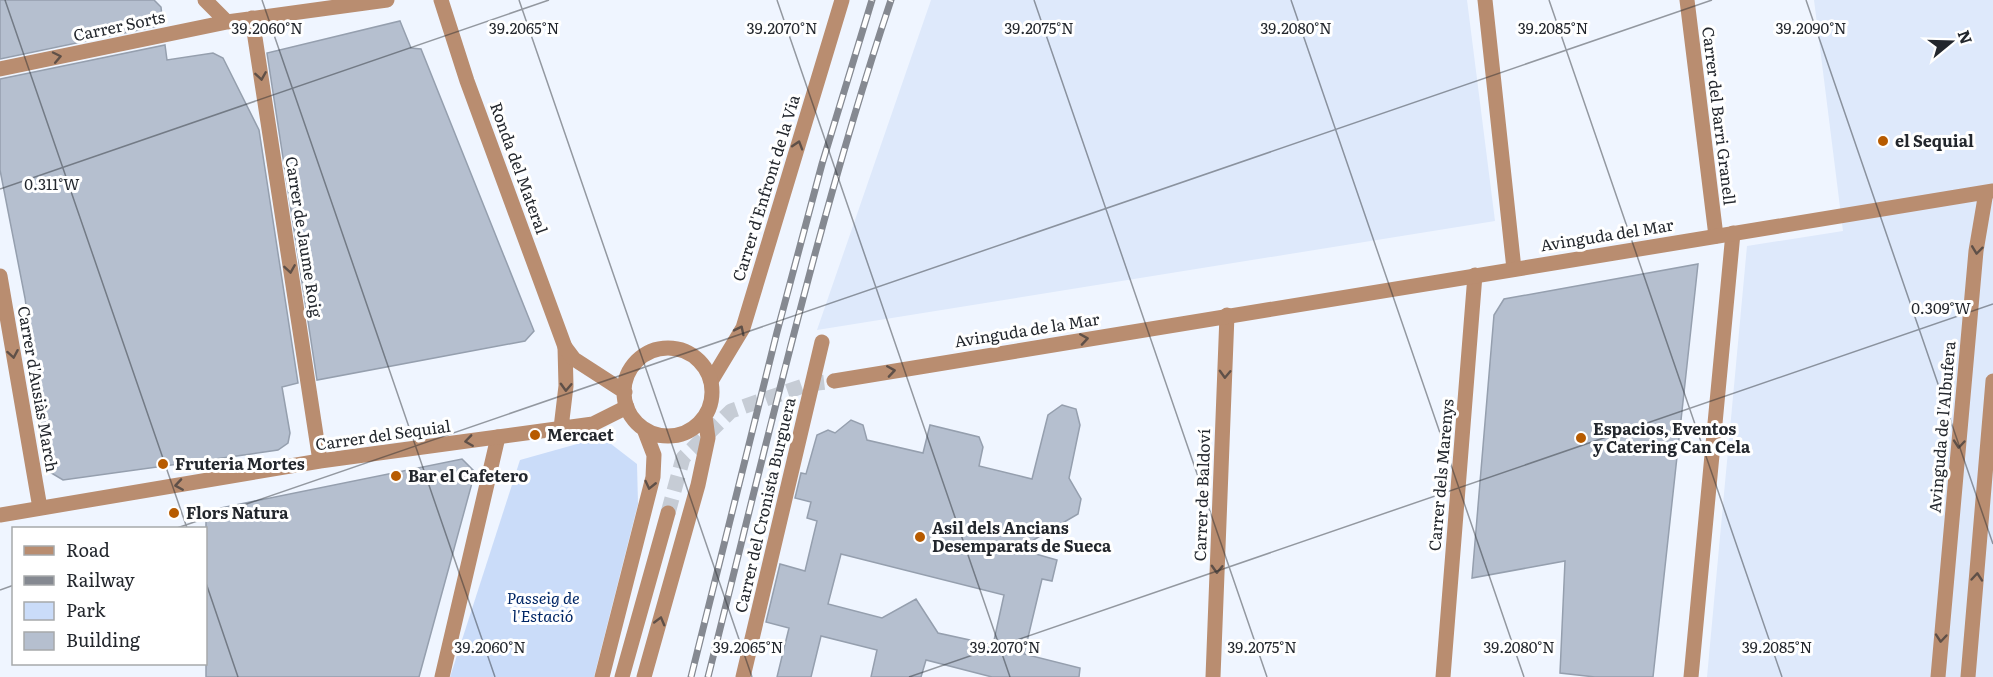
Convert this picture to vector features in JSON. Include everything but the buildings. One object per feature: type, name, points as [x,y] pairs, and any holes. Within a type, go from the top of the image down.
[{"type":"street","points":[[205,0],[227,22]]},
{"type":"street","name":"Carrer Sorts","points":[[0,69],[227,22],[387,0]]},
{"type":"street","name":"Ronda del Materal","points":[[441,0],[468,81],[565,347],[566,386],[561,428]]},
{"type":"street","name":"Carrer d'Enfront de la Via","points":[[711,381],[743,328],[842,0]]},
{"type":"street","points":[[1485,0],[1514,269]]},
{"type":"street","name":"Carrer del Barri Granell","points":[[1687,0],[1716,236]]},
{"type":"street","name":"Carrer de Jaume Roig","points":[[252,18],[320,461]]},
{"type":"street","name":"Avinguda del Mar","points":[[1227,315],[1733,233],[1991,195]]},
{"type":"street","name":"Avinguda de l'Albufera","points":[[1938,677],[1976,251],[1991,195]]},
{"type":"street","points":[[1691,677],[1733,233]]},
{"type":"street","name":"Carrer dels Marenys","points":[[1443,677],[1475,275]]},
{"type":"street","name":"Carrer d'Ausiàs March","points":[[0,276],[40,508]]},
{"type":"street","name":"Avinguda de la Mar","points":[[834,381],[1227,315]]},
{"type":"street","name":"Carrer de Baldoví","points":[[1213,677],[1227,315]]},
{"type":"street","name":"Carrer del Cronista Burguera","points":[[743,677],[822,342]]},
{"type":"street","name":"Ronda del Materal","points":[[565,347],[574,358],[626,400]]},
{"type":"street","points":[[667,348],[682,351],[696,358],[706,370],[711,381],[710,405],[705,416],[688,432],[677,435],[654,434],[644,429],[634,419],[626,400],[629,372],[638,360],[651,352],[667,348]]},
{"type":"street","points":[[1968,677],[1993,381]]},
{"type":"street","name":"Carrer del Sequial","points":[[0,516],[320,461],[593,423],[626,400]]},
{"type":"street","points":[[644,677],[698,485],[708,438],[705,416]]},
{"type":"street","points":[[602,677],[653,477],[654,455],[644,429]]},
{"type":"street","points":[[442,677],[498,437]]},
{"type":"street","points":[[622,677],[668,513]]},
{"type":"shaded area","points":[[931,0],[1467,0],[1495,221],[817,330]]},
{"type":"shaded area","points":[[1814,0],[1993,0],[1993,677],[1707,677],[1747,246],[1843,231]]},
{"type":"green space","name":"Passeig de l'Estació","points":[[602,437],[637,464],[638,504],[594,677],[450,677],[520,460]]},
{"type":"tunnel","points":[[668,513],[683,458],[731,411],[809,384],[834,381]]},
{"type":"railway","points":[[691,677],[777,332],[822,164],[872,0]]},
{"type":"railway","points":[[708,677],[816,252],[839,167],[891,0]]},
{"type":"place","name":"el Sequial","points":[[1883,141]]},
{"type":"place","name":"Mercaet","points":[[535,435]]},
{"type":"place","name":"Espacios, Eventos y Catering Can Cela","points":[[1581,438]]},
{"type":"place","name":"Fruteria Mortes","points":[[163,464]]},
{"type":"place","name":"Bar el Cafetero","points":[[396,476]]},
{"type":"place","name":"Flors Natura","points":[[174,513]]},
{"type":"place","name":"Asil dels Ancians Desemparats de Sueca","points":[[920,537]]}]
